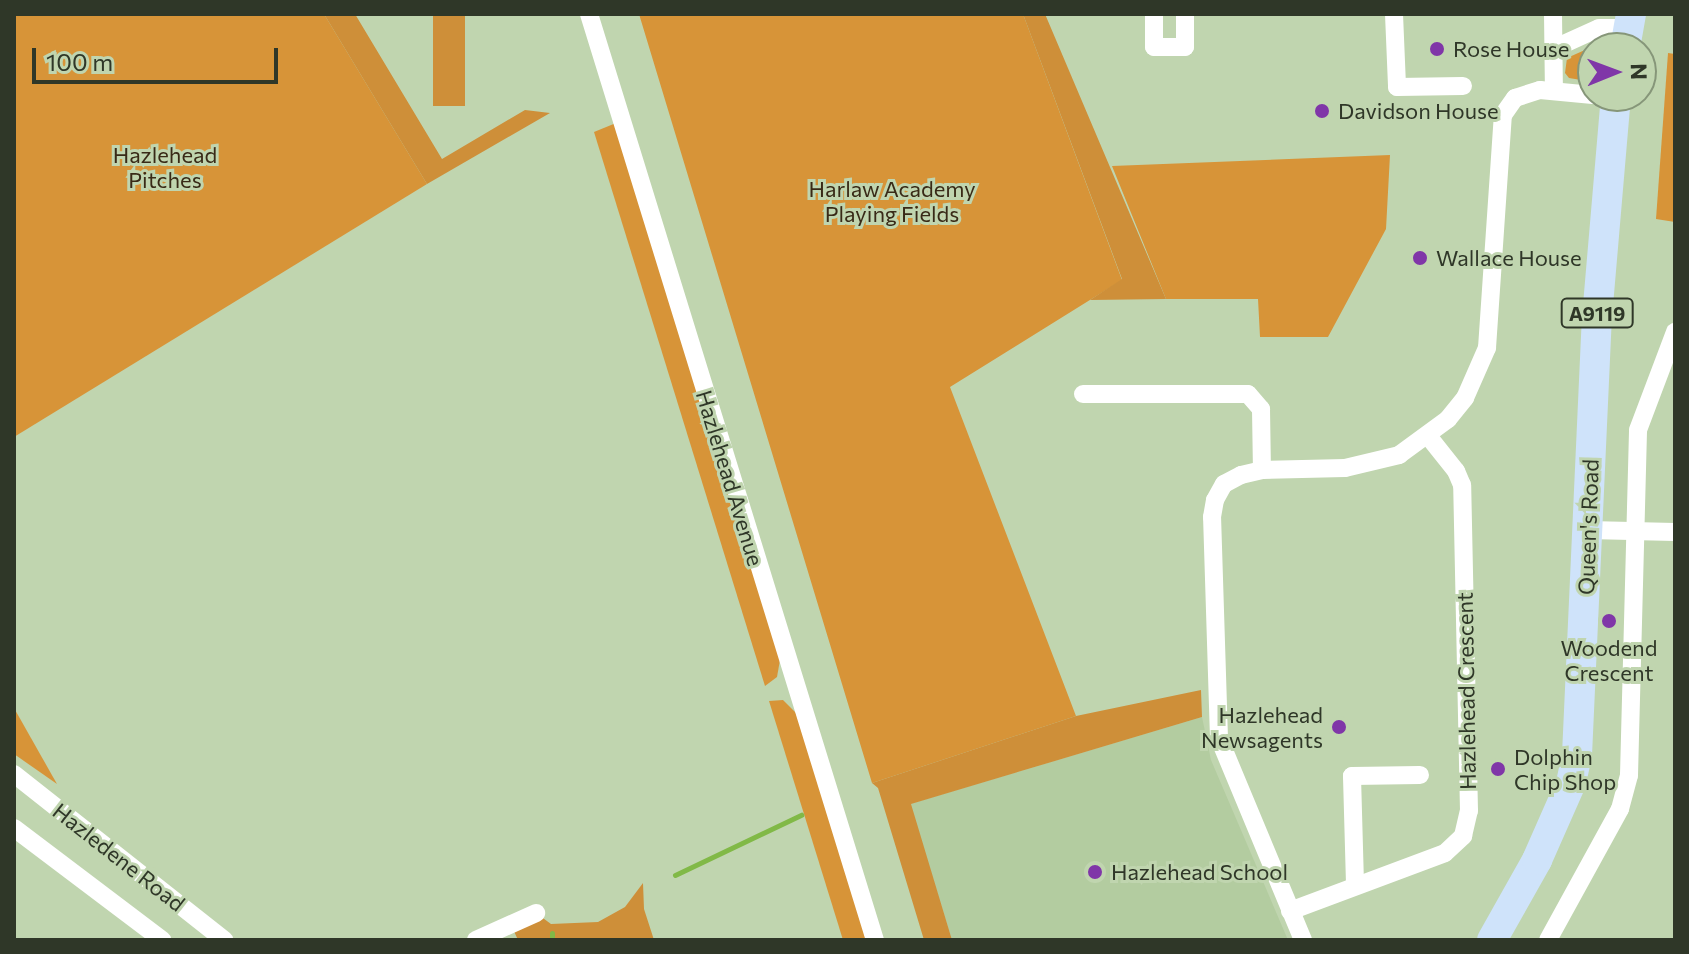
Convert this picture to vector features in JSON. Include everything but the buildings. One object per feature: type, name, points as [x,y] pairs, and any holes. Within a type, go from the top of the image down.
[{"type":"main road","name":"Queen's Road","points":[[1492,940],[1537,860],[1571,783],[1581,727],[1606,112]]},
{"type":"street","name":"Hazlehead Avenue","points":[[589,14],[875,940]]},
{"type":"street","points":[[1154,14],[1154,47],[1185,47],[1185,14]]},
{"type":"street","points":[[1394,14],[1397,87],[1463,86]]},
{"type":"street","points":[[1553,14],[1554,91]]},
{"type":"street","points":[[1555,48],[1599,28],[1628,30]]},
{"type":"street","points":[[1303,940],[1219,738],[1212,517],[1215,500],[1224,484],[1241,475],[1262,470],[1345,468],[1399,455],[1429,437],[1465,398],[1487,348],[1503,115],[1515,98],[1540,90],[1577,93]]},
{"type":"street","points":[[1548,940],[1620,809],[1629,775],[1638,430],[1675,332]]},
{"type":"street","points":[[1083,394],[1248,394],[1261,409],[1262,470]]},
{"type":"street","name":"Hazlehead Crescent","points":[[1290,911],[1355,884],[1445,853],[1463,836],[1469,811],[1462,485],[1456,471],[1429,437]]},
{"type":"street","points":[[1588,530],[1675,532]]},
{"type":"street","name":"Hazledene Road","points":[[14,774],[224,940]]},
{"type":"street","points":[[1355,884],[1352,776],[1420,775]]},
{"type":"street","points":[[14,828],[162,940]]},
{"type":"street","points":[[476,940],[536,913]]},
{"type":"shaded area","points":[[324,14],[355,14],[442,159],[525,110],[550,113],[427,184]]},
{"type":"shaded area","points":[[433,14],[465,14],[465,106],[433,106]]},
{"type":"shaded area","points":[[1023,14],[1045,14],[1166,299],[1090,300],[1122,279]]},
{"type":"shaded area","points":[[1201,690],[1202,717],[911,804],[952,940],[924,940],[878,788],[872,783],[1076,716]]},
{"type":"shaded area","name":"Hazlehead School","points":[[1202,717],[1211,760],[1288,940],[952,940],[910,804]]},
{"type":"shaded area","points":[[643,883],[644,909],[654,940],[518,940],[512,927],[536,913],[551,924],[598,922],[625,907]]},
{"type":"green space","name":"Hazlehead Pitches","points":[[14,14],[324,14],[427,184],[14,437]]},
{"type":"green space","name":"Harlaw Academy Playing Fields","points":[[639,14],[1023,14],[1122,280],[950,387],[1076,716],[872,783]]},
{"type":"green space","points":[[1668,53],[1675,54],[1675,222],[1656,219]]},
{"type":"green space","points":[[1577,54],[1577,79],[1569,78],[1565,73],[1567,58]]},
{"type":"green space","points":[[616,123],[780,660],[777,677],[765,686],[594,132]]},
{"type":"green space","points":[[1390,155],[1386,229],[1328,337],[1260,337],[1258,299],[1166,299],[1112,166]]},
{"type":"green space","points":[[783,700],[796,713],[868,940],[843,940],[769,701]]},
{"type":"green space","points":[[14,708],[57,784],[14,754]]},
{"type":"waterway","points":[[675,875],[801,815]]},
{"type":"waterway","points":[[552,933],[552,940]]},
{"type":"place","name":"Rose House","points":[[1437,49]]},
{"type":"place","name":"Davidson House","points":[[1322,111]]},
{"type":"place","name":"Wallace House","points":[[1420,258]]},
{"type":"place","name":"Woodend Crescent","points":[[1609,621]]},
{"type":"place","name":"Hazlehead Newsagents","points":[[1339,727]]},
{"type":"place","name":"Dolphin Chip Shop","points":[[1498,769]]},
{"type":"place","name":"Hazlehead School","points":[[1095,872]]}]
